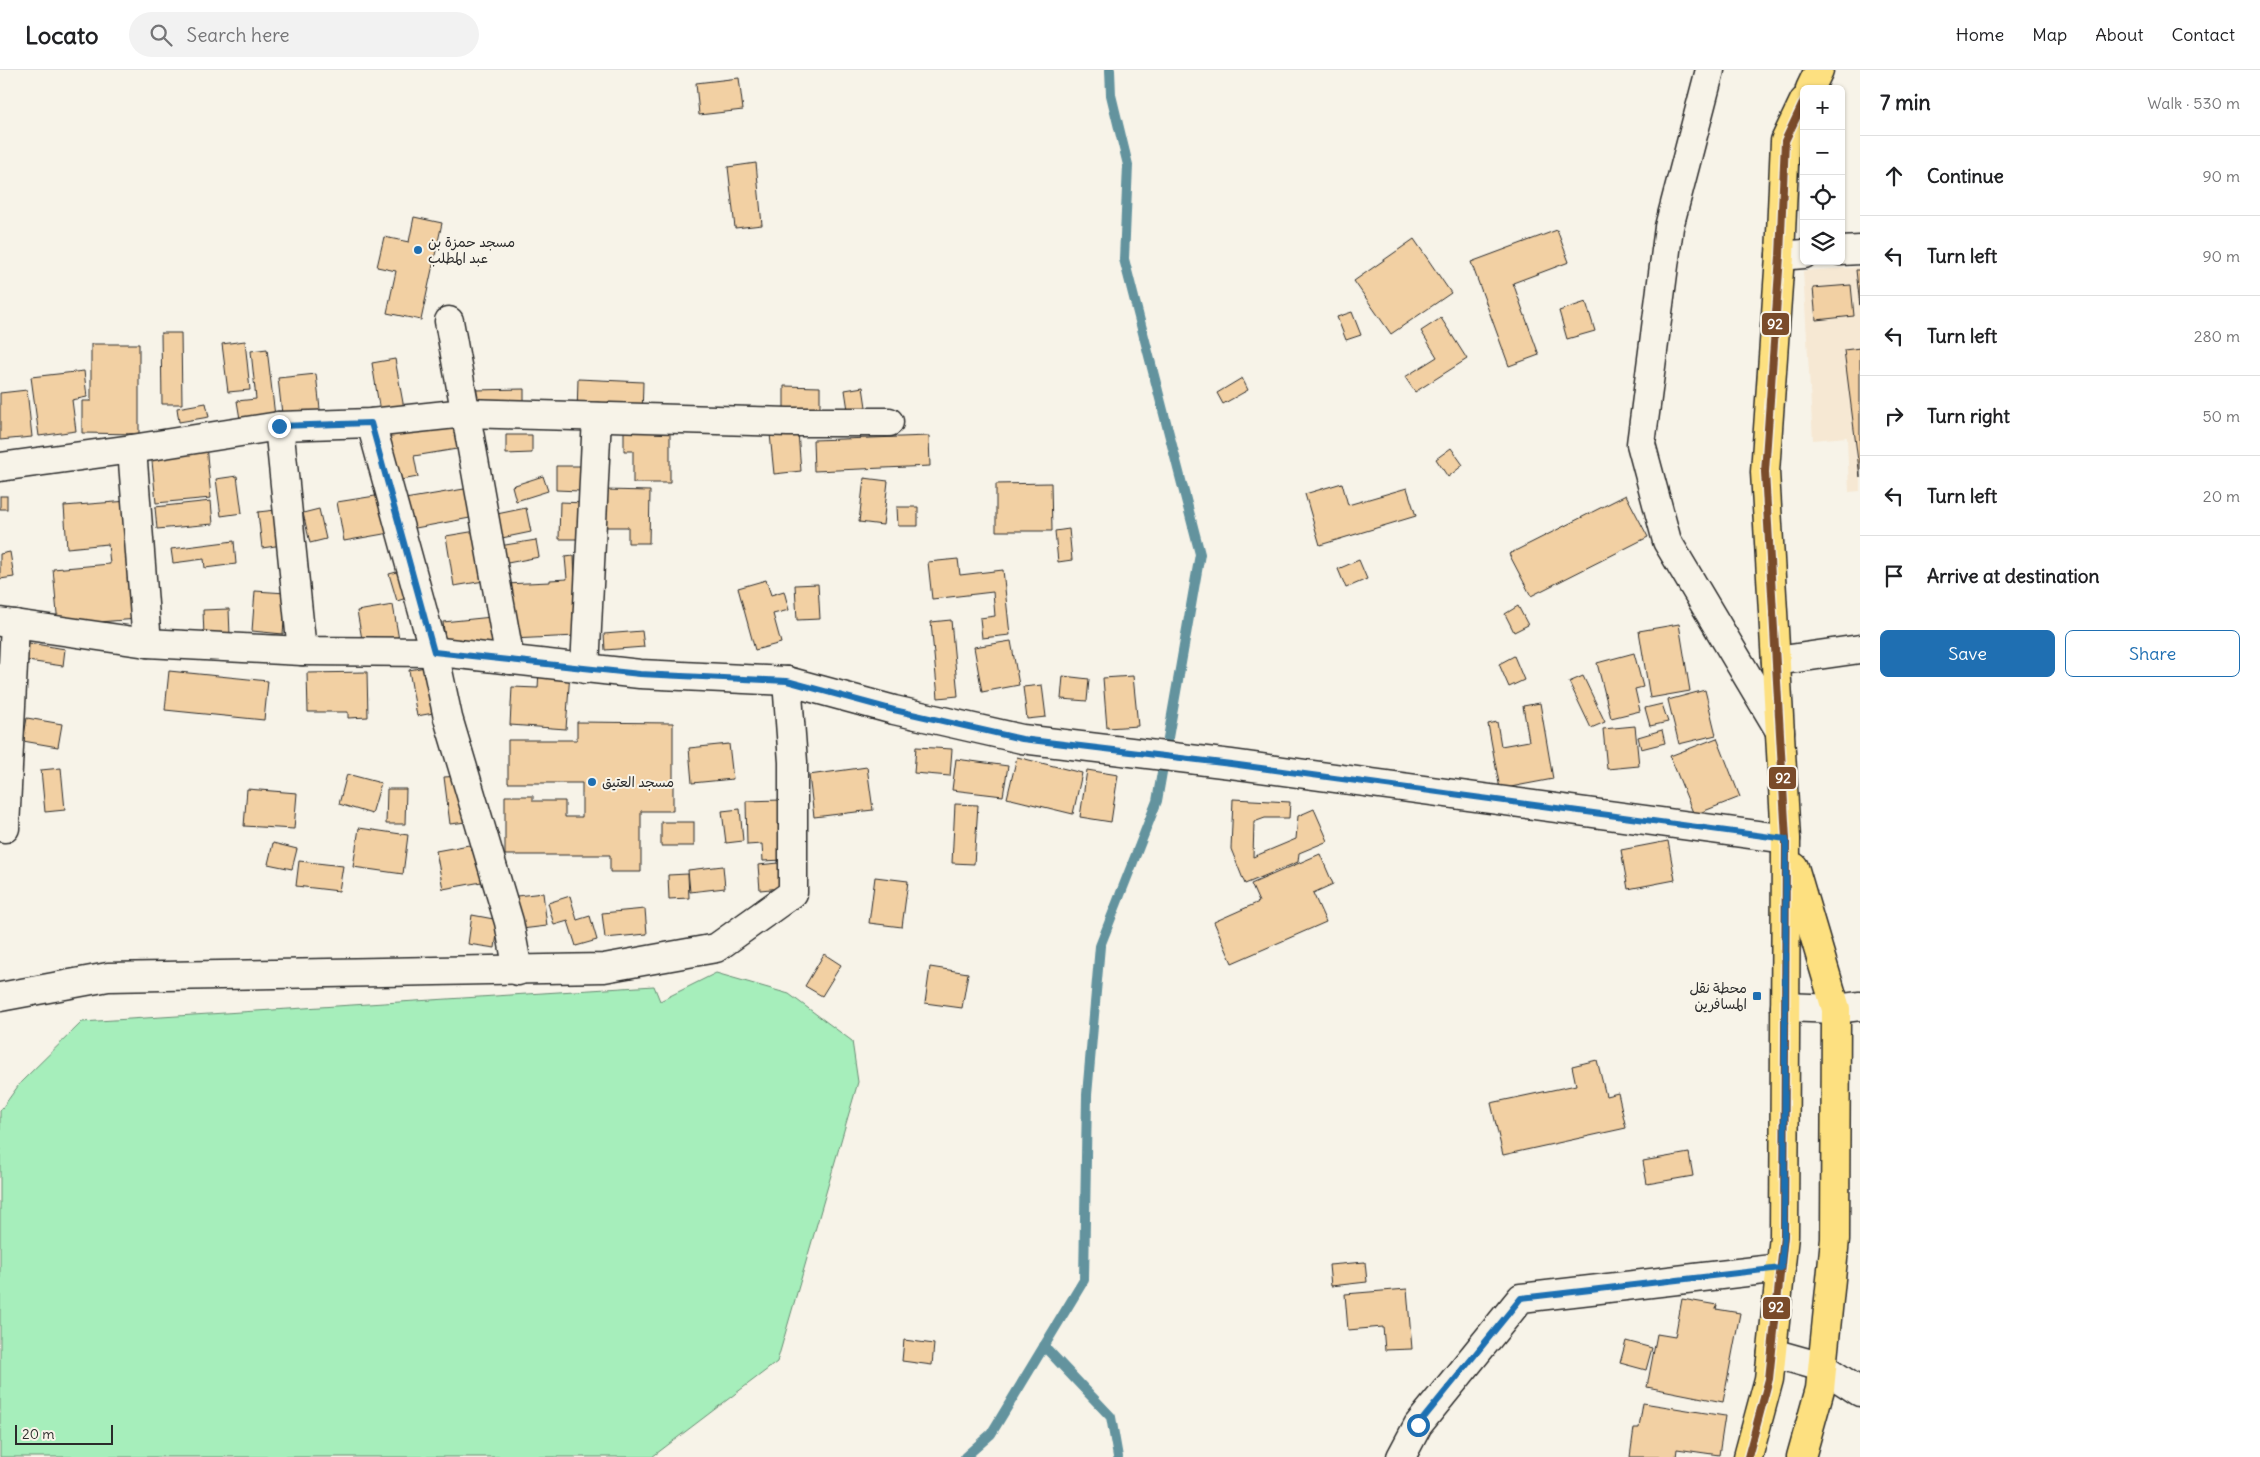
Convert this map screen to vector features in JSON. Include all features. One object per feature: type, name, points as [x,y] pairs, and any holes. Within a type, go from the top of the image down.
[{"type":"main road","points":[[1812,85],[1818,70]]},
{"type":"main road","points":[[1748,1457],[1769,1380],[1784,1236],[1786,839],[1765,472],[1792,255],[1785,141],[1800,109]]},
{"type":"main road","points":[[1786,839],[1848,1008],[1835,1239],[1820,1389],[1801,1457]]},
{"type":"street","points":[[1710,70],[1669,227],[1641,444],[1667,542],[1780,731]]},
{"type":"street","points":[[1845,251],[1860,250]]},
{"type":"street","points":[[449,322],[510,660]]},
{"type":"street","points":[[0,467],[279,426],[371,423],[465,413],[778,422],[889,422]]},
{"type":"street","points":[[586,668],[597,417]]},
{"type":"street","points":[[371,423],[434,652],[448,718],[509,922],[518,971]]},
{"type":"street","points":[[279,426],[302,651]]},
{"type":"street","points":[[132,449],[147,643]]},
{"type":"street","points":[[0,827],[5,828],[7,623],[147,643],[302,651],[434,652],[640,674],[787,681],[894,710],[1022,739],[1231,764],[1786,839]]},
{"type":"street","points":[[1776,661],[1860,649]]},
{"type":"street","points":[[0,997],[108,977],[604,968],[716,948],[793,892],[793,762],[787,681]]},
{"type":"street","points":[[1785,1007],[1848,1008]]},
{"type":"street","points":[[1401,1457],[1418,1425],[1521,1298],[1781,1268]]},
{"type":"street","points":[[1772,1353],[1822,1367],[1860,1392]]},
{"type":"shaded area","points":[[1860,267],[1860,491],[1849,492],[1847,437],[1813,440],[1803,271]]},
{"type":"green space","points":[[716,973],[789,994],[852,1041],[858,1082],[777,1362],[652,1457],[0,1457],[0,1111],[21,1082],[82,1022],[654,986],[660,1001]]},
{"type":"building","points":[[739,78],[743,110],[699,115],[696,83]]},
{"type":"building","points":[[756,163],[762,225],[735,228],[728,167]]},
{"type":"building","points":[[414,217],[442,223],[421,320],[387,313],[396,271],[377,267],[384,237],[409,242]]},
{"type":"building","points":[[1557,230],[1569,262],[1513,283],[1539,355],[1509,366],[1471,262]]},
{"type":"building","points":[[1414,239],[1451,293],[1391,334],[1354,281]]},
{"type":"building","points":[[1856,270],[1860,270],[1860,306]]},
{"type":"building","points":[[1851,285],[1854,316],[1816,320],[1813,288]]},
{"type":"building","points":[[1586,302],[1595,331],[1567,339],[1559,311]]},
{"type":"building","points":[[1352,312],[1361,335],[1346,340],[1337,317]]},
{"type":"building","points":[[1441,318],[1467,359],[1415,392],[1405,377],[1437,357],[1421,331]]},
{"type":"building","points":[[161,333],[181,333],[182,404],[162,404]]},
{"type":"building","points":[[245,341],[250,390],[228,392],[222,344]]},
{"type":"building","points":[[91,344],[139,344],[139,434],[82,433],[82,401],[91,401]]},
{"type":"building","points":[[1860,348],[1860,477],[1844,350]]},
{"type":"building","points":[[267,349],[275,416],[240,419],[237,401],[256,399],[251,351]]},
{"type":"building","points":[[395,359],[405,414],[381,418],[372,363]]},
{"type":"building","points":[[84,371],[87,397],[72,400],[76,431],[39,436],[31,377]]},
{"type":"building","points":[[316,374],[321,418],[283,423],[278,378]]},
{"type":"building","points":[[1242,378],[1248,390],[1223,404],[1217,393]]},
{"type":"building","points":[[578,379],[643,382],[642,418],[577,415]]},
{"type":"building","points":[[784,386],[820,387],[820,412],[784,411]]},
{"type":"building","points":[[863,387],[866,407],[848,410],[845,390]]},
{"type":"building","points":[[524,389],[524,409],[476,409],[475,390]]},
{"type":"building","points":[[27,390],[32,437],[0,440],[0,393]]},
{"type":"building","points":[[206,403],[209,417],[179,422],[177,408]]},
{"type":"building","points":[[458,420],[463,448],[414,456],[418,477],[395,481],[387,431]]},
{"type":"building","points":[[624,430],[670,430],[670,483],[633,483],[633,451],[624,451]]},
{"type":"building","points":[[798,432],[801,471],[774,474],[770,434]]},
{"type":"building","points":[[506,435],[532,435],[532,453],[506,454]]},
{"type":"building","points":[[929,436],[930,466],[814,471],[813,440]]},
{"type":"building","points":[[206,445],[211,498],[156,503],[151,451]]},
{"type":"building","points":[[1451,448],[1463,465],[1448,477],[1436,459]]},
{"type":"building","points":[[556,466],[581,466],[580,491],[556,490]]},
{"type":"building","points":[[237,476],[242,513],[221,516],[216,479]]},
{"type":"building","points":[[543,476],[548,491],[516,501],[512,486]]},
{"type":"building","points":[[864,478],[888,481],[883,525],[859,522]]},
{"type":"building","points":[[1051,483],[1052,531],[996,531],[996,484]]},
{"type":"building","points":[[1342,483],[1348,505],[1407,488],[1416,516],[1320,545],[1305,494]]},
{"type":"building","points":[[476,487],[481,516],[410,529],[405,499]]},
{"type":"building","points":[[605,490],[650,491],[649,543],[628,543],[628,527],[605,527]]},
{"type":"building","points":[[388,494],[395,532],[344,541],[337,502]]},
{"type":"building","points":[[1626,495],[1648,537],[1531,596],[1509,554]]},
{"type":"building","points":[[0,496],[7,496],[7,509],[0,509]]},
{"type":"building","points":[[128,501],[138,619],[58,625],[53,569],[110,564],[108,544],[67,548],[64,506]]},
{"type":"building","points":[[211,501],[213,524],[157,529],[155,507]]},
{"type":"building","points":[[560,502],[586,503],[585,539],[559,539]]},
{"type":"building","points":[[897,507],[918,507],[918,526],[898,526]]},
{"type":"building","points":[[526,508],[531,532],[497,539],[492,515]]},
{"type":"building","points":[[285,509],[289,544],[262,548],[258,512]]},
{"type":"building","points":[[319,509],[326,539],[310,543],[303,513]]},
{"type":"building","points":[[1069,529],[1072,560],[1058,562],[1055,531]]},
{"type":"building","points":[[482,530],[490,580],[454,586],[446,536]]},
{"type":"building","points":[[536,540],[539,557],[497,565],[493,547]]},
{"type":"building","points":[[234,541],[236,564],[205,568],[204,559],[173,563],[171,549]]},
{"type":"building","points":[[10,552],[14,577],[0,579],[0,554]]},
{"type":"building","points":[[574,556],[577,636],[511,639],[505,584],[550,582],[550,580],[567,579],[565,557]]},
{"type":"building","points":[[958,559],[960,575],[1003,570],[1010,635],[982,638],[980,618],[995,616],[993,592],[932,599],[928,562]]},
{"type":"building","points":[[1359,560],[1367,579],[1346,588],[1338,569]]},
{"type":"building","points":[[408,569],[416,595],[397,601],[389,574]]},
{"type":"building","points":[[766,580],[771,595],[784,591],[789,610],[773,614],[781,643],[755,650],[738,588]]},
{"type":"building","points":[[818,584],[820,619],[797,620],[795,585]]},
{"type":"building","points":[[255,591],[286,593],[283,634],[252,631]]},
{"type":"building","points":[[393,605],[399,640],[363,645],[357,611]]},
{"type":"building","points":[[1518,606],[1528,625],[1514,632],[1505,614]]},
{"type":"building","points":[[229,609],[230,636],[204,637],[203,610]]},
{"type":"building","points":[[492,617],[495,644],[446,649],[443,622]]},
{"type":"building","points":[[951,620],[958,696],[938,698],[931,622]]},
{"type":"building","points":[[1679,624],[1690,691],[1650,698],[1639,631]]},
{"type":"building","points":[[642,631],[644,647],[605,650],[604,634]]},
{"type":"building","points":[[1011,641],[1019,685],[982,692],[974,647]]},
{"type":"building","points":[[23,642],[65,649],[63,666],[20,660]]},
{"type":"building","points":[[1634,653],[1643,687],[1635,689],[1640,711],[1611,718],[1597,663]]},
{"type":"building","points":[[1514,656],[1524,680],[1509,687],[1499,664]]},
{"type":"building","points":[[431,666],[439,712],[417,716],[409,670]]},
{"type":"building","points":[[539,670],[570,672],[566,729],[510,725],[512,687],[538,688]]},
{"type":"building","points":[[169,671],[268,681],[264,720],[165,710]]},
{"type":"building","points":[[367,672],[368,717],[348,718],[348,712],[308,712],[307,673]]},
{"type":"building","points":[[1063,676],[1089,679],[1087,701],[1061,699]]},
{"type":"building","points":[[1133,676],[1138,726],[1107,728],[1103,678]]},
{"type":"building","points":[[1583,676],[1605,722],[1591,728],[1569,682]]},
{"type":"building","points":[[1042,685],[1046,717],[1027,719],[1023,687]]},
{"type":"building","points":[[1705,690],[1716,735],[1679,744],[1668,700]]},
{"type":"building","points":[[1540,703],[1553,779],[1500,789],[1488,724],[1497,722],[1501,746],[1529,741],[1523,706]]},
{"type":"building","points":[[1662,704],[1668,722],[1650,726],[1645,708]]},
{"type":"building","points":[[27,718],[62,724],[58,747],[23,741]]},
{"type":"building","name":"مسجد العتيق","points":[[577,722],[673,723],[673,811],[641,811],[641,872],[610,872],[610,855],[505,855],[505,796],[533,796],[533,801],[565,801],[565,817],[582,817],[582,783],[508,783],[508,740],[577,740]]},
{"type":"building","points":[[1635,726],[1639,766],[1607,769],[1603,729]]},
{"type":"building","points":[[1662,730],[1665,743],[1641,749],[1638,737]]},
{"type":"building","points":[[1717,738],[1740,797],[1694,815],[1670,756]]},
{"type":"building","points":[[729,744],[733,779],[692,783],[689,748]]},
{"type":"building","points":[[916,747],[952,749],[950,776],[914,773]]},
{"type":"building","points":[[1017,757],[1082,773],[1073,814],[1007,798]]},
{"type":"building","points":[[956,759],[1008,766],[1003,796],[952,790]]},
{"type":"building","points":[[867,767],[873,810],[814,817],[809,775]]},
{"type":"building","points":[[61,768],[65,810],[45,812],[41,770]]},
{"type":"building","points":[[1087,770],[1118,775],[1111,822],[1080,817]]},
{"type":"building","points":[[347,774],[381,783],[372,814],[339,804]]},
{"type":"building","points":[[461,776],[466,822],[450,824],[444,777]]},
{"type":"building","points":[[247,789],[297,793],[294,829],[244,826]]},
{"type":"building","points":[[387,789],[406,789],[405,824],[386,824]]},
{"type":"building","points":[[1233,799],[1290,802],[1289,818],[1265,818],[1254,822],[1253,857],[1296,839],[1298,816],[1314,809],[1328,841],[1299,853],[1298,862],[1245,884],[1231,849]]},
{"type":"building","points":[[781,800],[783,860],[763,861],[762,844],[747,845],[746,801]]},
{"type":"building","points":[[955,804],[978,805],[974,864],[952,863]]},
{"type":"building","points":[[740,809],[743,841],[726,843],[722,811]]},
{"type":"building","points":[[661,822],[694,822],[694,846],[661,846]]},
{"type":"building","points":[[359,828],[408,835],[403,874],[353,867]]},
{"type":"building","points":[[1668,841],[1675,880],[1628,889],[1621,850]]},
{"type":"building","points":[[273,843],[297,849],[292,869],[268,864]]},
{"type":"building","points":[[480,843],[487,881],[443,889],[436,851]]},
{"type":"building","points":[[1320,854],[1333,884],[1313,893],[1326,922],[1232,963],[1214,922],[1259,902],[1251,884]]},
{"type":"building","points":[[299,861],[343,866],[339,891],[296,886]]},
{"type":"building","points":[[779,863],[782,888],[760,890],[758,865]]},
{"type":"building","points":[[723,866],[725,888],[690,892],[688,870]]},
{"type":"building","points":[[688,874],[689,898],[669,899],[668,875]]},
{"type":"building","points":[[875,877],[908,881],[902,927],[869,923]]},
{"type":"building","points":[[543,893],[547,926],[513,930],[508,897]]},
{"type":"building","points":[[570,896],[577,920],[590,916],[597,940],[576,946],[568,921],[554,925],[548,903]]},
{"type":"building","points":[[645,909],[647,934],[605,938],[602,913]]},
{"type":"building","points":[[472,915],[499,920],[495,948],[468,944]]},
{"type":"building","points":[[824,954],[841,965],[822,996],[805,986]]},
{"type":"building","points":[[930,967],[968,973],[962,1008],[925,1003]]},
{"type":"building","points":[[1597,1060],[1606,1096],[1618,1093],[1626,1128],[1503,1155],[1491,1103],[1576,1085],[1572,1066]]},
{"type":"building","points":[[1689,1153],[1693,1176],[1647,1184],[1643,1161]]},
{"type":"building","points":[[1365,1262],[1367,1282],[1331,1286],[1329,1265]]},
{"type":"building","points":[[1407,1289],[1412,1349],[1385,1350],[1383,1327],[1348,1330],[1345,1294]]},
{"type":"building","points":[[1682,1299],[1717,1305],[1716,1309],[1740,1313],[1723,1402],[1647,1387],[1657,1334],[1675,1337]]},
{"type":"building","points":[[904,1340],[934,1344],[932,1365],[902,1361]]},
{"type":"building","points":[[1626,1341],[1652,1348],[1646,1370],[1620,1363]]},
{"type":"building","points":[[1643,1403],[1725,1416],[1719,1455],[1677,1449],[1676,1457],[1630,1457],[1634,1428],[1639,1428]]},
{"type":"waterway","points":[[965,1457],[991,1434],[1084,1280],[1087,1095],[1100,946],[1157,801],[1200,554],[1124,259],[1128,165],[1111,95],[1110,70]]},
{"type":"waterway","points":[[1044,1346],[1111,1417],[1118,1457]]},
{"type":"transit line","name":"92","points":[[1748,1457],[1769,1379],[1784,1236],[1786,839],[1765,472],[1780,256],[1785,141],[1800,109]]},
{"type":"place","name":"مسجد حمزة بن عبد المطلب","points":[[418,250]]},
{"type":"place","name":"مسجد العتيق","points":[[592,782]]},
{"type":"place","name":"محطة نقل المسافرين","points":[[1757,996]]},
{"type":"route","points":[[279,426],[371,423],[434,652],[640,674],[787,681],[894,710],[1022,739],[1231,764],[1786,839],[1784,1236],[1781,1268],[1521,1298],[1418,1425]]}]
